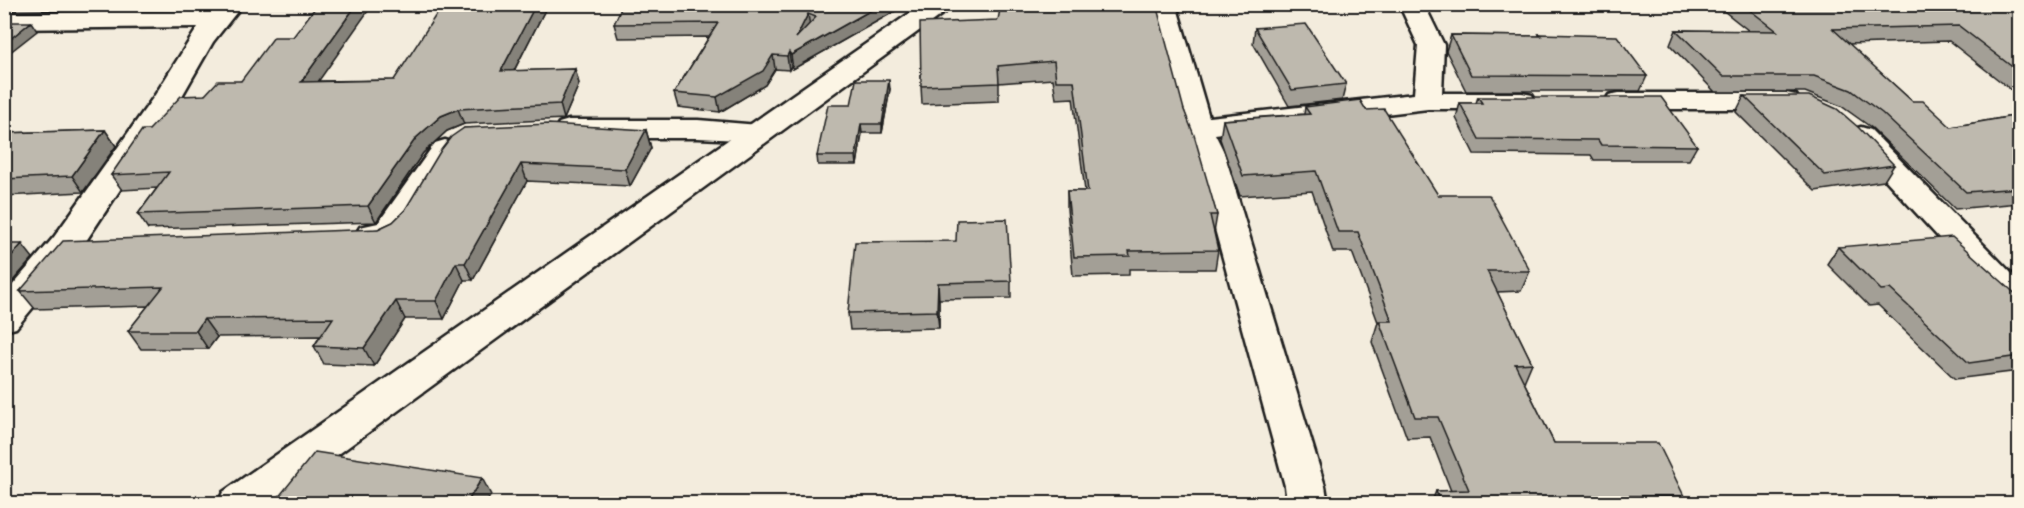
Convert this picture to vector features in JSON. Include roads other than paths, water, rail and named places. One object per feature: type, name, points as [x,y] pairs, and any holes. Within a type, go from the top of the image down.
[{"type":"street","points":[[238,504],[940,4]]},
{"type":"street","points":[[1163,4],[1198,127],[1209,152],[1305,486],[1308,504]]},
{"type":"street","points":[[1411,4],[1431,45],[1428,101]]},
{"type":"street","points":[[4,21],[225,12]]},
{"type":"street","points":[[4,319],[66,246],[168,96],[202,39],[225,12]]},
{"type":"street","points":[[1198,127],[1428,101],[1551,101]]},
{"type":"street","points":[[1598,101],[1797,101],[1810,104]]},
{"type":"street","points":[[1839,117],[1861,136],[2019,304]]},
{"type":"street","points":[[538,130],[627,128],[761,132]]},
{"type":"street","points":[[343,237],[386,234],[396,225],[448,144],[464,135]]},
{"type":"street","points":[[66,246],[101,244]]}]
